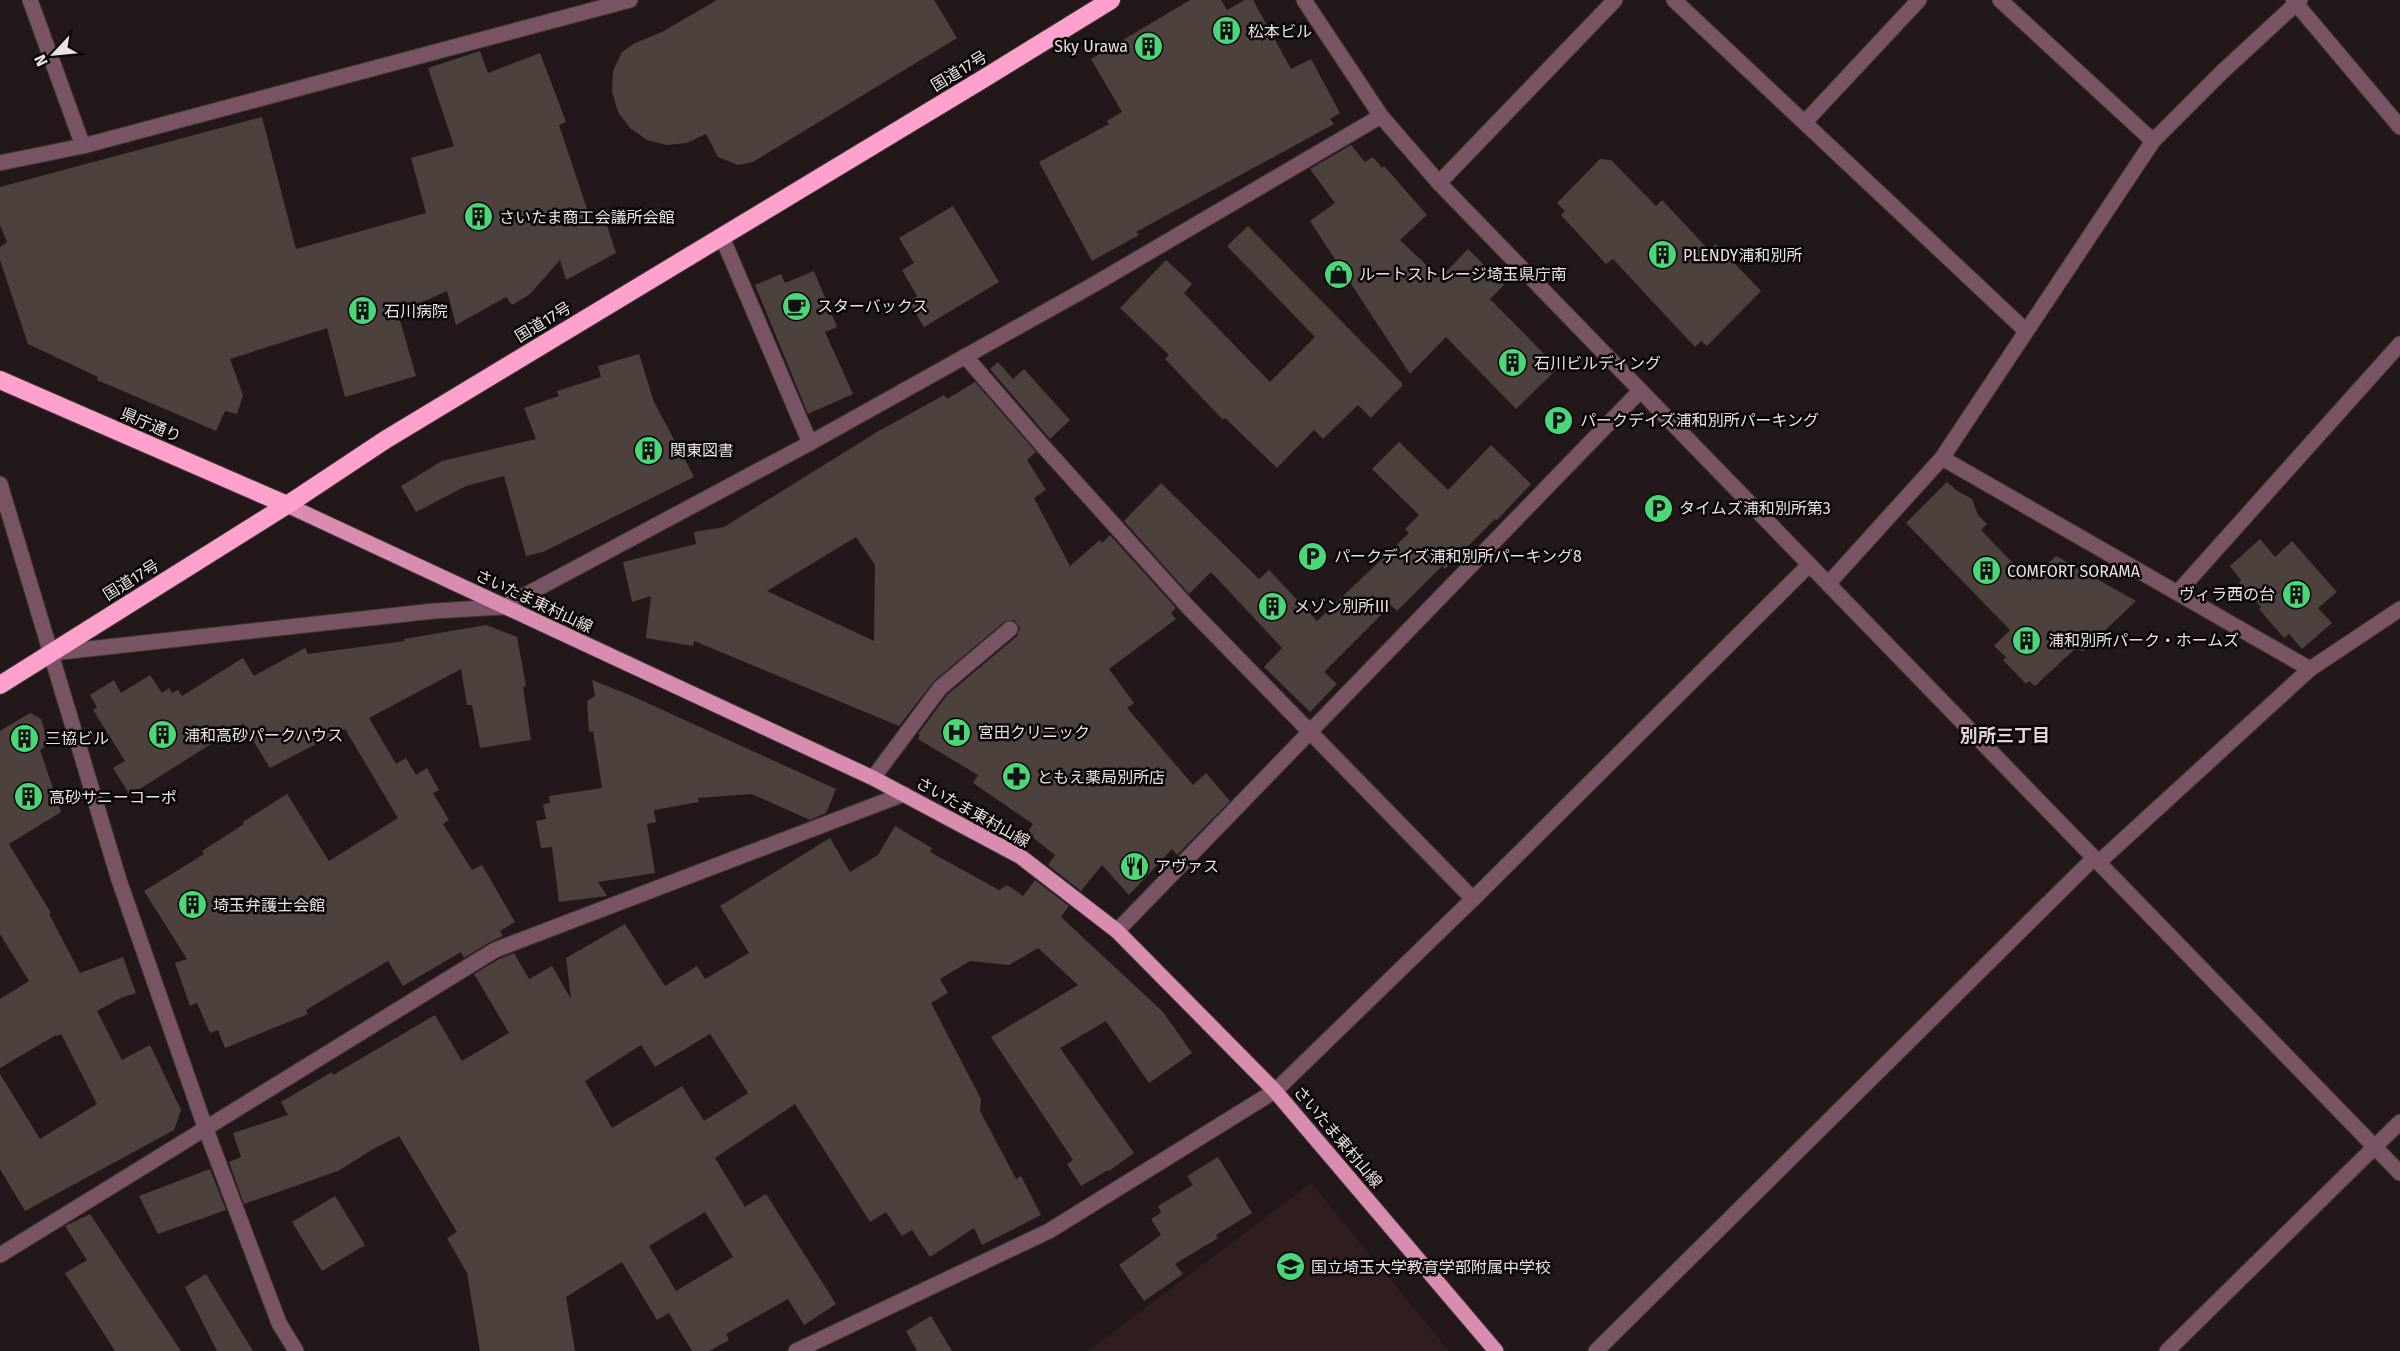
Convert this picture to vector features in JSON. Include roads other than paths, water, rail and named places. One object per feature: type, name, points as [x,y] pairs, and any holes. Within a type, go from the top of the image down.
[{"type":"highway","name":"国道17号","points":[[0,685],[287,505],[385,440],[1111,0]]},
{"type":"highway","name":"県庁通り","points":[[0,380],[287,505]]},
{"type":"main road","name":"さいたま東村山線","points":[[287,505],[873,778],[1021,857],[1117,931],[1275,1091],[1496,1351]]},
{"type":"street","points":[[30,0],[83,146]]},
{"type":"street","points":[[0,163],[83,146],[630,0]]},
{"type":"street","points":[[1304,0],[1382,116],[1439,183],[2400,1173]]},
{"type":"street","points":[[1439,183],[1615,0]]},
{"type":"street","points":[[1674,0],[2026,331]]},
{"type":"street","points":[[1805,122],[1919,0]]},
{"type":"street","points":[[2000,0],[2154,141]]},
{"type":"street","points":[[1828,584],[1942,458],[2154,141],[2296,1],[2400,127]]},
{"type":"street","points":[[52,653],[434,611],[504,607],[1094,285],[1382,116]]},
{"type":"street","points":[[722,237],[810,442]]},
{"type":"street","points":[[2178,592],[2400,344]]},
{"type":"street","points":[[965,356],[1182,599],[1473,899]]},
{"type":"street","points":[[1117,931],[1640,391]]},
{"type":"street","points":[[1942,458],[2310,669]]},
{"type":"street","points":[[0,484],[119,880],[205,1127],[279,1323],[296,1351]]},
{"type":"street","points":[[796,1351],[1049,1231],[1275,1091],[1473,899],[1809,565]]},
{"type":"street","points":[[1596,1351],[2096,860],[2310,669],[2400,609]]},
{"type":"street","points":[[873,778],[940,688],[1010,628]]},
{"type":"street","points":[[0,1255],[495,950],[904,794]]},
{"type":"street","points":[[2167,1351],[2400,1122]]},
{"type":"place","name":"松本ビル","points":[[1227,31]]},
{"type":"place","name":"Sky Urawa","points":[[1149,46]]},
{"type":"place","name":"さいたま商工会議所会館","points":[[478,217]]},
{"type":"place","name":"PLENDY浦和別所","points":[[1662,255]]},
{"type":"place","name":"ルートストレージ埼玉県庁南","points":[[1338,274]]},
{"type":"place","name":"スターバックス","points":[[796,306]]},
{"type":"place","name":"石川病院","points":[[363,311]]},
{"type":"place","name":"石川ビルディング","points":[[1513,363]]},
{"type":"place","name":"パークデイズ浦和別所パーキング","points":[[1559,420]]},
{"type":"place","name":"関東図書","points":[[649,450]]},
{"type":"place","name":"タイムズ浦和別所第3","points":[[1658,508]]},
{"type":"place","name":"パークデイズ浦和別所パーキング8","points":[[1313,556]]},
{"type":"place","name":"COMFORT SORAMA","points":[[1986,571]]},
{"type":"place","name":"ヴィラ西の台","points":[[2296,594]]},
{"type":"place","name":"メゾン別所Ⅲ","points":[[1273,606]]},
{"type":"place","name":"浦和別所パーク・ホームズ","points":[[2027,640]]},
{"type":"place","name":"宮田クリニック","points":[[957,732]]},
{"type":"place","name":"浦和高砂パークハウス","points":[[163,735]]},
{"type":"place","name":"三協ビル","points":[[24,738]]},
{"type":"place","name":"ともえ薬局別所店","points":[[1016,777]]},
{"type":"place","name":"高砂サニーコーポ","points":[[28,797]]},
{"type":"place","name":"アヴァス","points":[[1134,866]]},
{"type":"place","name":"埼玉弁護士会館","points":[[192,905]]},
{"type":"place","name":"国立埼玉大学教育学部附属中学校","points":[[1290,1267]]},
{"type":"district","name":"別所三丁目","points":[[2005,736]]}]
